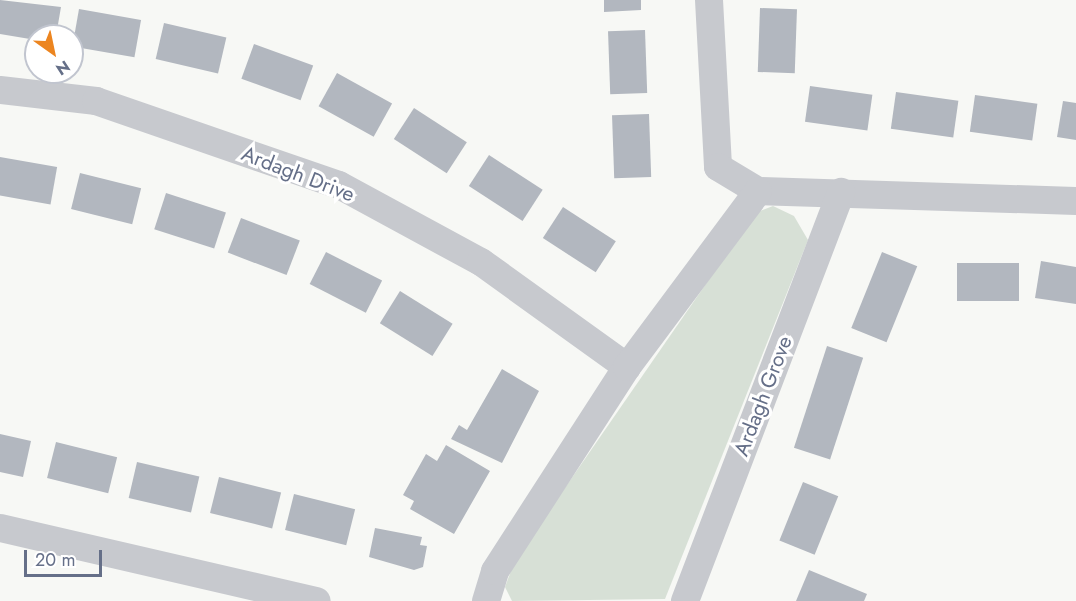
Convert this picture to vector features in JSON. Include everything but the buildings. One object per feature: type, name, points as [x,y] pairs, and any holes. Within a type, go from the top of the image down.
[{"type":"street","points":[[709,0],[718,167],[758,191],[1076,201]]},
{"type":"street","name":"Ardagh Drive","points":[[0,90],[96,101],[339,185],[481,262],[627,367]]},
{"type":"street","points":[[486,601],[495,571],[627,367],[758,191]]},
{"type":"street","name":"Ardagh Grove","points":[[685,601],[841,192]]},
{"type":"street","points":[[0,528],[317,601]]},
{"type":"shaded area","points":[[773,206],[794,216],[808,240],[665,599],[512,601],[505,587],[515,560],[755,213]]}]
